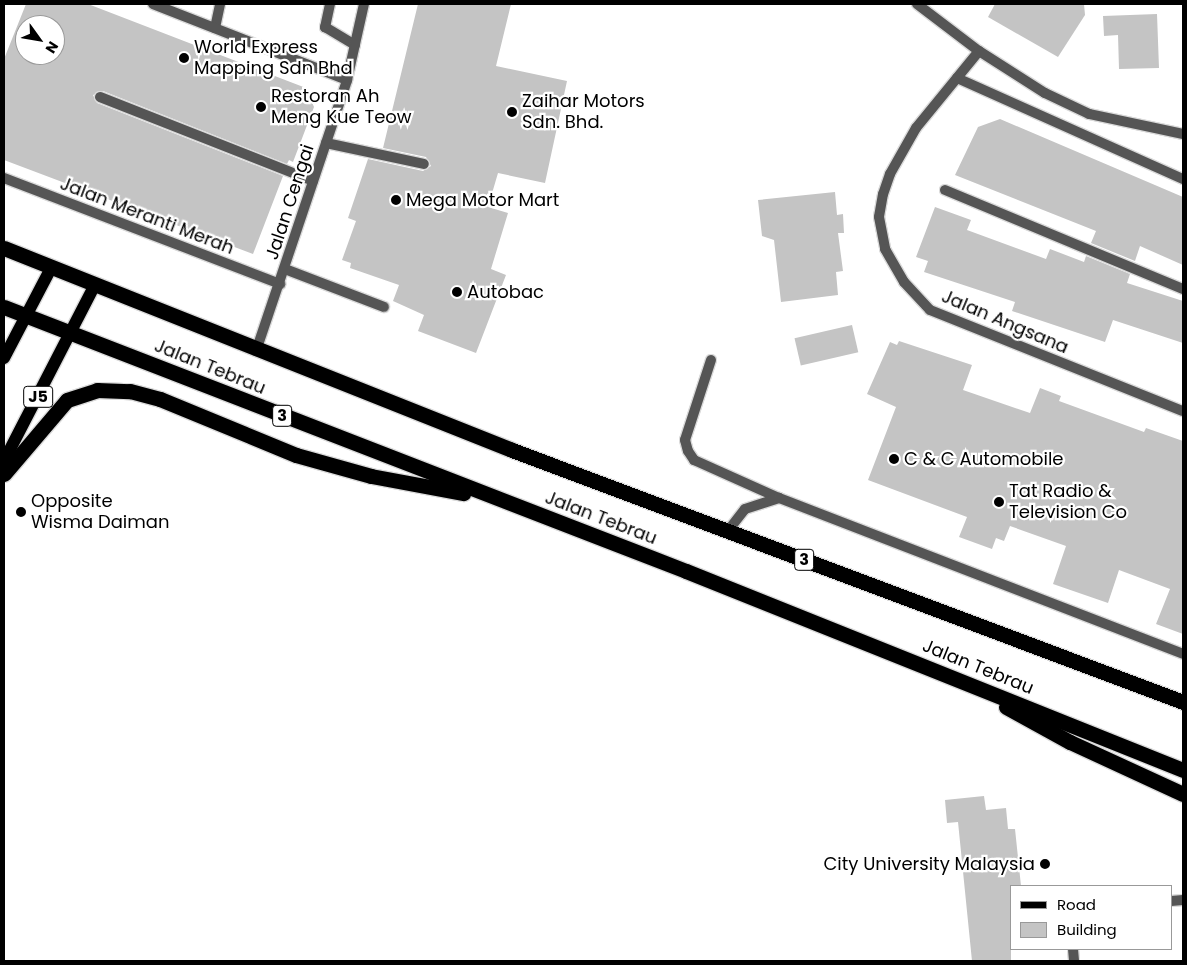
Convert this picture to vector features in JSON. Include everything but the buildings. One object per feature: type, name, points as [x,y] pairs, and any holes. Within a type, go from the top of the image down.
[{"type":"highway","name":"Jalan Tebrau","points":[[4,248],[256,350],[727,532],[1183,702]]},
{"type":"highway","name":"Jalan Tebrau","points":[[4,307],[966,683],[1183,770]]},
{"type":"highway","points":[[4,474],[67,400],[82,393],[106,390],[130,391],[160,399],[306,458],[372,476],[494,498]]},
{"type":"highway","points":[[966,683],[1062,738],[1183,794]]},
{"type":"main road","points":[[4,358],[51,268]]},
{"type":"main road","name":"J5","points":[[4,461],[95,285]]},
{"type":"street","points":[[153,4],[347,80]]},
{"type":"street","points":[[215,28],[220,4]]},
{"type":"street","points":[[330,4],[325,27],[355,44]]},
{"type":"street","name":"Jalan Cengai","points":[[256,350],[280,284],[347,80],[364,4]]},
{"type":"street","points":[[917,4],[979,51],[1045,93],[1089,114],[1183,134]]},
{"type":"street","name":"Jalan Angsana","points":[[979,51],[916,128],[890,174],[883,194],[879,218],[886,249],[904,282],[930,310],[1183,411]]},
{"type":"street","points":[[957,78],[1183,179]]},
{"type":"street","points":[[100,97],[314,181]]},
{"type":"street","points":[[326,143],[424,164]]},
{"type":"street","name":"Jalan Meranti Merah","points":[[4,178],[280,284]]},
{"type":"street","points":[[945,190],[1183,289]]},
{"type":"street","points":[[285,269],[384,307]]},
{"type":"street","points":[[711,360],[685,440],[688,451],[694,460],[779,498],[1183,654]]},
{"type":"street","points":[[727,532],[744,509],[779,498]]},
{"type":"place","name":"World Express Mapping Sdn Bhd","points":[[184,58]]},
{"type":"place","name":"Restoran Ah Meng Kue Teow","points":[[261,107]]},
{"type":"place","name":"Zaihar Motors Sdn. Bhd.","points":[[512,112]]},
{"type":"place","name":"Mega Motor Mart","points":[[396,200]]},
{"type":"place","name":"Autobac","points":[[457,292]]},
{"type":"place","name":"C & C Automobile","points":[[894,459]]},
{"type":"place","name":"Tat Radio & Television Co","points":[[999,502]]},
{"type":"place","name":"Opposite Wisma Daiman","points":[[21,512]]},
{"type":"place","name":"City University Malaysia","points":[[1045,864]]}]
